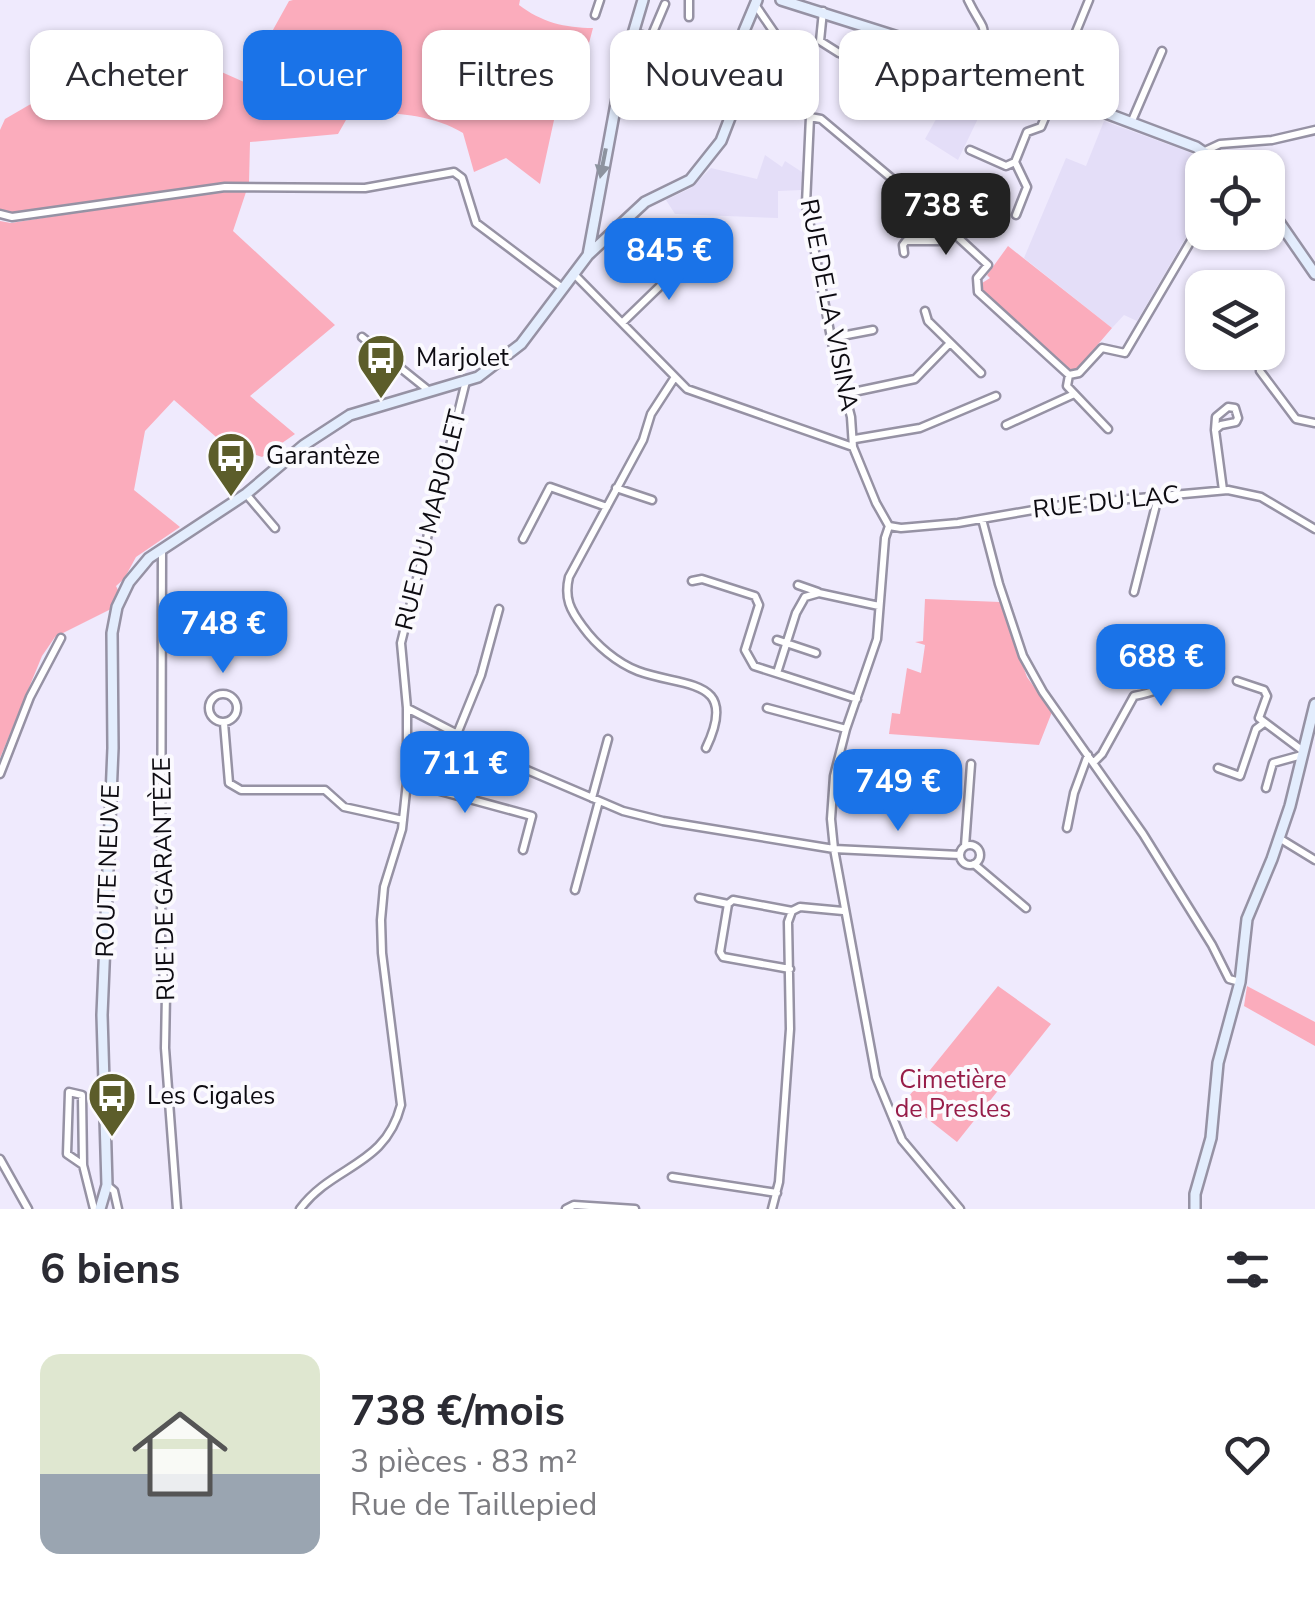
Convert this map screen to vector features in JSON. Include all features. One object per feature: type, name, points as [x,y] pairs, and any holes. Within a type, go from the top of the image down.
[{"type":"street","points":[[595,15],[600,0]]},
{"type":"street","points":[[634,30],[642,0]]},
{"type":"street","points":[[689,0],[689,18]]},
{"type":"street","points":[[968,0],[985,30]]},
{"type":"street","points":[[1078,30],[1089,0]]},
{"type":"street","points":[[788,1],[879,30]]},
{"type":"street","name":"ROUTE NEUVE","points":[[744,30],[756,3]]},
{"type":"street","name":"RUE DE LA VISINA","points":[[756,3],[774,30]]},
{"type":"street","points":[[654,30],[665,4]]},
{"type":"street","points":[[823,11],[820,40],[839,54]]},
{"type":"street","points":[[1131,122],[1162,51]]},
{"type":"street","points":[[1119,118],[1200,150]]},
{"type":"street","points":[[819,119],[988,265],[977,278],[978,292],[1069,374],[1080,374],[1102,348],[1125,353],[1186,250]]},
{"type":"street","points":[[588,255],[613,120]]},
{"type":"street","name":"ROUTE NEUVE","points":[[97,1209],[107,1185],[102,1014],[112,748],[112,623],[129,582],[142,564],[246,494],[304,445],[350,415],[466,381],[490,370],[521,344],[572,273],[604,238],[645,202],[690,180],[704,166],[730,120]]},
{"type":"street","name":"RUE DE LA VISINA","points":[[810,120],[806,204],[831,338],[854,443],[876,503],[889,526]]},
{"type":"street","points":[[970,150],[1006,166],[1015,162],[1027,132],[1040,126],[1042,120]]},
{"type":"street","points":[[1209,150],[1220,144],[1272,140],[1315,130]]},
{"type":"street","points":[[1015,162],[1028,187],[1016,215]]},
{"type":"street","points":[[0,214],[12,217],[225,187],[365,188],[454,172],[462,178],[476,222],[562,287]]},
{"type":"street","points":[[592,226],[604,238]]},
{"type":"street","points":[[904,253],[906,241],[940,241],[948,227]]},
{"type":"street","points":[[1285,231],[1315,274]]},
{"type":"street","points":[[623,322],[689,258]]},
{"type":"street","points":[[572,273],[687,390],[854,443]]},
{"type":"street","points":[[925,311],[928,320],[981,373]]},
{"type":"street","points":[[831,338],[874,330]]},
{"type":"street","points":[[362,337],[428,390]]},
{"type":"street","points":[[844,394],[916,379],[950,343]]},
{"type":"street","points":[[1260,371],[1296,419],[1315,423]]},
{"type":"street","points":[[1069,374],[1066,386],[1072,395],[1108,429]]},
{"type":"street","points":[[675,377],[651,414],[643,440],[569,577],[565,594],[592,640],[613,656],[638,671],[694,684],[712,696],[718,712],[706,748]]},
{"type":"street","name":"RUE DU MARJOLET","points":[[300,1209],[324,1185],[385,1142],[401,1104],[382,953],[382,920],[384,887],[403,820],[408,782],[402,638],[466,381]]},
{"type":"street","points":[[1006,424],[1072,395]]},
{"type":"street","name":"RUE DE LA VISINA","points":[[854,443],[920,428],[996,396]]},
{"type":"street","points":[[1215,430],[1223,490]]},
{"type":"street","points":[[523,538],[550,487],[608,507]]},
{"type":"street","points":[[616,488],[652,500]]},
{"type":"street","name":"RUE DU LAC","points":[[889,526],[902,528],[1062,505],[1238,490],[1261,498],[1315,530]]},
{"type":"street","points":[[246,494],[275,528]]},
{"type":"street","points":[[1134,592],[1158,496]]},
{"type":"street","points":[[982,519],[995,574],[1023,656],[1043,692],[1144,834],[1212,944],[1229,979],[1240,982]]},
{"type":"street","points":[[889,526],[874,651],[834,776],[834,850],[876,1077],[892,1119],[915,1157],[960,1209]]},
{"type":"street","name":"RUE DE GARANTÈZE","points":[[162,549],[161,957],[176,1209]]},
{"type":"street","points":[[692,582],[702,579],[756,596],[759,605],[745,650],[754,666],[858,699]]},
{"type":"street","points":[[798,586],[880,606]]},
{"type":"street","points":[[778,673],[800,603],[820,592]]},
{"type":"street","points":[[457,734],[481,674],[500,608]]},
{"type":"street","points":[[1067,828],[1074,793],[1091,759],[1102,754],[1134,696],[1169,687],[1182,673],[1196,634]]},
{"type":"street","points":[[0,774],[30,697],[60,638]]},
{"type":"street","points":[[777,640],[816,653]]},
{"type":"street","points":[[1237,681],[1264,690],[1267,696],[1259,718],[1302,753]]},
{"type":"street","points":[[224,694],[234,698],[238,710],[233,719],[224,722],[214,720],[209,708],[212,699],[224,694]]},
{"type":"street","points":[[1195,1209],[1195,1194],[1211,1138],[1218,1062],[1240,982],[1247,918],[1279,838],[1315,704]]},
{"type":"street","points":[[407,708],[527,770],[596,800],[663,822],[834,850],[960,856]]},
{"type":"street","points":[[767,708],[846,729]]},
{"type":"street","points":[[224,722],[228,783],[241,790],[325,790],[344,806],[403,820]]},
{"type":"street","points":[[1218,768],[1240,776],[1256,730],[1264,724]]},
{"type":"street","points":[[575,890],[608,739]]},
{"type":"street","points":[[1266,788],[1273,763],[1302,753]]},
{"type":"street","points":[[960,856],[965,846],[971,764]]},
{"type":"street","points":[[834,776],[874,780]]},
{"type":"street","points":[[408,782],[532,816],[524,850]]},
{"type":"street","points":[[1279,838],[1315,860]]},
{"type":"street","points":[[965,846],[972,845],[979,851],[980,857],[974,864]]},
{"type":"street","points":[[960,856],[965,864],[974,864],[1026,908]]},
{"type":"street","points":[[699,898],[728,904]]},
{"type":"street","points":[[790,969],[723,957],[720,952],[728,904],[733,900],[792,910],[843,911]]},
{"type":"street","points":[[772,1209],[777,1193],[790,1029],[788,922],[792,910]]},
{"type":"street","points":[[83,1165],[67,1154],[69,1092],[82,1095],[83,1165],[97,1209]]},
{"type":"street","points":[[0,1159],[28,1209]]},
{"type":"street","points":[[672,1176],[777,1193]]},
{"type":"street","points":[[107,1185],[114,1191],[118,1209]]},
{"type":"street","points":[[566,1209],[574,1205],[635,1209]]},
{"type":"shaded area","points":[[936,120],[977,120],[958,160],[925,139]]},
{"type":"shaded area","points":[[1104,121],[1185,151],[1185,239],[1137,321],[1124,315],[1112,328],[1024,258],[1066,158],[1086,166]]},
{"type":"shaded area","points":[[765,155],[782,167],[785,161],[802,172],[802,190],[778,191],[778,218],[675,214],[666,200],[691,188],[711,168],[757,179]]},
{"type":"green space","points":[[520,0],[519,5],[545,20],[593,28],[590,39],[590,30],[422,30],[422,118],[402,115],[402,30],[273,30],[289,1]]},
{"type":"green space","points":[[223,73],[243,82],[243,120],[346,120],[338,134],[250,142],[249,183],[199,186],[12,214],[0,212],[0,130],[5,119],[30,104],[30,120],[223,120]]},
{"type":"green space","points":[[432,120],[554,120],[540,184],[506,158],[474,172],[463,133]]},
{"type":"green space","points":[[225,189],[247,189],[233,231],[335,325],[250,396],[295,434],[262,457],[224,444],[174,400],[145,431],[134,490],[180,527],[136,557],[116,586],[111,609],[55,637],[42,656],[0,758],[0,221],[11,223]]},
{"type":"green space","points":[[1008,246],[1112,328],[1076,370],[1070,370],[981,290],[979,285],[990,278],[987,275]]},
{"type":"green space","points":[[925,599],[1000,602],[1027,677],[1052,712],[1039,745],[889,734],[892,713],[900,714],[907,668],[921,673],[925,645],[915,642],[923,641]]},
{"type":"green space","name":"Cimetière de Presles","points":[[998,986],[1051,1024],[957,1142],[905,1101]]},
{"type":"green space","points":[[1247,986],[1315,1022],[1315,1046],[1244,1006]]},
{"type":"place","name":"Marjolet","points":[[381,400]]},
{"type":"place","name":"Garantèze","points":[[231,498]]},
{"type":"place","name":"Les Cigales","points":[[112,1138]]}]
